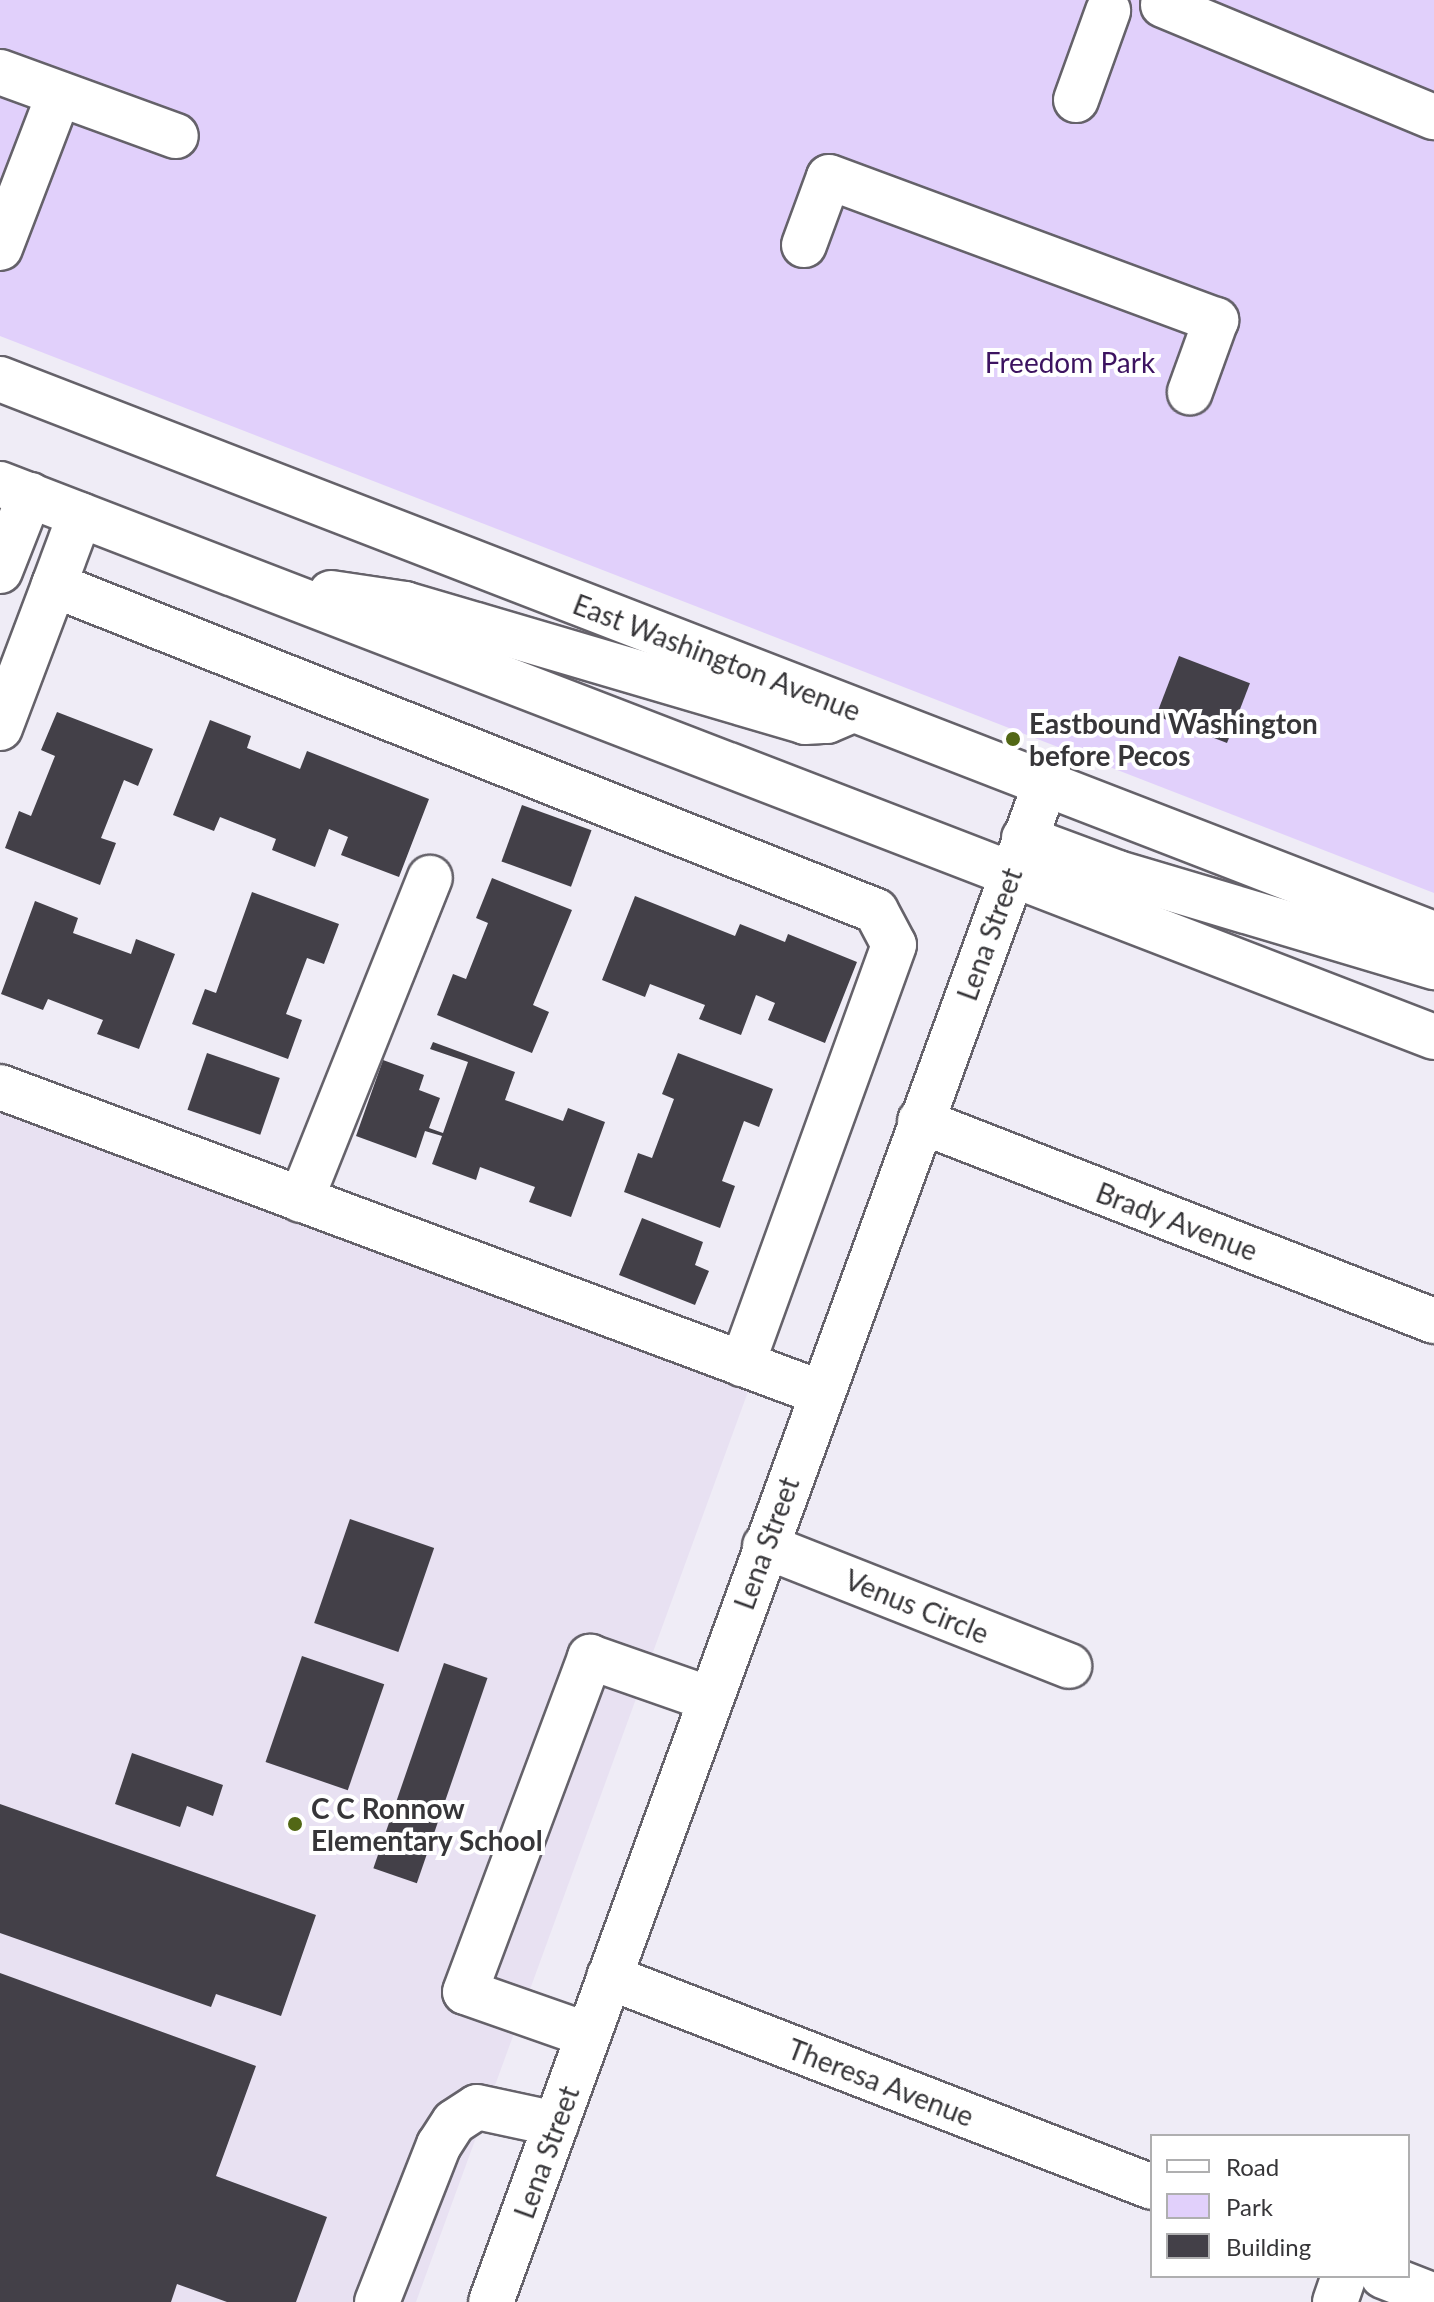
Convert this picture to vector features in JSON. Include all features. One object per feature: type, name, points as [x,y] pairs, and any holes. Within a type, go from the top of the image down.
[{"type":"main road","points":[[1076,100],[1098,5],[1133,14],[1166,2],[1434,117]]},
{"type":"main road","points":[[0,72],[176,136]]},
{"type":"main road","points":[[0,248],[59,94]]},
{"type":"main road","points":[[804,245],[829,177],[1216,320],[1190,392]]},
{"type":"main road","name":"East Washington Avenue","points":[[0,379],[1434,934]]},
{"type":"main road","points":[[0,571],[15,489],[253,581],[1018,856],[1434,1037]]},
{"type":"main road","points":[[0,728],[80,515]]},
{"type":"main road","points":[[253,581],[405,604],[805,722],[827,721],[850,709]]},
{"type":"main road","points":[[54,585],[876,911],[894,945],[742,1364]]},
{"type":"main road","name":"Lena Street","points":[[491,2302],[1045,785]]},
{"type":"main road","points":[[1018,856],[1147,882],[1434,967]]},
{"type":"main road","points":[[301,1200],[430,878]]},
{"type":"main road","points":[[0,1087],[821,1393]]},
{"type":"main road","name":"Brady Avenue","points":[[920,1121],[1434,1321]]},
{"type":"main road","name":"Venus Circle","points":[[765,1546],[1069,1666]]},
{"type":"main road","points":[[588,2035],[465,1992],[590,1657],[710,1699]]},
{"type":"main road","name":"Theresa Avenue","points":[[609,1977],[1150,2186]]},
{"type":"main road","points":[[377,2302],[439,2145],[454,2122],[477,2107],[556,2124]]},
{"type":"main road","points":[[1335,2302],[1343,2278]]},
{"type":"main road","points":[[1388,2278],[1434,2296]]},
{"type":"shaded area","name":"C C Ronnow Elementary School","points":[[0,1071],[765,1345],[416,2302],[0,2302]]},
{"type":"green space","name":"Freedom Park","points":[[0,0],[1434,0],[1434,893],[0,336]]},
{"type":"building","points":[[1179,656],[1250,683],[1227,743],[1156,716]]},
{"type":"building","points":[[57,712],[153,749],[138,786],[124,780],[101,838],[116,843],[100,885],[5,848],[19,811],[31,816],[55,756],[41,750]]},
{"type":"building","points":[[210,720],[251,736],[247,748],[300,769],[307,751],[429,799],[399,877],[341,855],[348,837],[329,829],[315,867],[272,850],[276,839],[220,817],[214,831],[173,815]]},
{"type":"building","points":[[522,805],[592,830],[571,887],[501,861]]},
{"type":"building","points":[[492,878],[572,910],[533,1005],[549,1012],[532,1053],[437,1015],[453,974],[466,979],[488,923],[476,918]]},
{"type":"building","points":[[252,892],[339,924],[324,964],[307,958],[286,1014],[302,1020],[288,1059],[192,1024],[205,989],[216,993]]},
{"type":"building","points":[[635,896],[735,936],[740,924],[785,942],[788,934],[857,962],[825,1043],[768,1020],[775,1003],[756,995],[741,1035],[699,1019],[705,1005],[650,984],[645,997],[602,980]]},
{"type":"building","points":[[35,901],[78,918],[73,933],[131,954],[136,939],[175,954],[139,1049],[97,1034],[103,1020],[48,999],[43,1010],[1,994]]},
{"type":"building","points":[[433,1042],[515,1072],[505,1100],[563,1121],[568,1108],[605,1122],[571,1217],[529,1202],[535,1187],[480,1167],[476,1180],[432,1164],[442,1136],[425,1131],[416,1158],[356,1136],[383,1060],[424,1075],[419,1090],[440,1098],[429,1128],[443,1133],[468,1062],[430,1049]]},
{"type":"building","points":[[207,1053],[280,1078],[260,1135],[187,1110]]},
{"type":"building","points":[[678,1053],[773,1089],[759,1127],[744,1121],[722,1181],[735,1186],[720,1228],[624,1192],[638,1153],[652,1158],[674,1099],[662,1094]]},
{"type":"building","points":[[642,1218],[703,1242],[695,1265],[709,1271],[695,1305],[619,1275]]},
{"type":"building","points":[[350,1519],[434,1548],[398,1652],[314,1623]]},
{"type":"building","points":[[302,1656],[384,1684],[348,1790],[266,1762]]},
{"type":"building","points":[[444,1663],[487,1678],[417,1883],[373,1868]]},
{"type":"building","points":[[132,1753],[223,1785],[213,1816],[187,1806],[180,1827],[115,1804]]},
{"type":"building","points":[[0,1804],[316,1915],[281,2016],[216,1994],[211,2007],[0,1933]]},
{"type":"building","points":[[0,1973],[256,2066],[216,2176],[327,2217],[296,2302],[227,2302],[177,2284],[171,2302],[0,2302]]},
{"type":"place","name":"Eastbound Washington before Pecos","points":[[1013,739]]},
{"type":"place","name":"C C Ronnow Elementary School","points":[[295,1824]]}]
